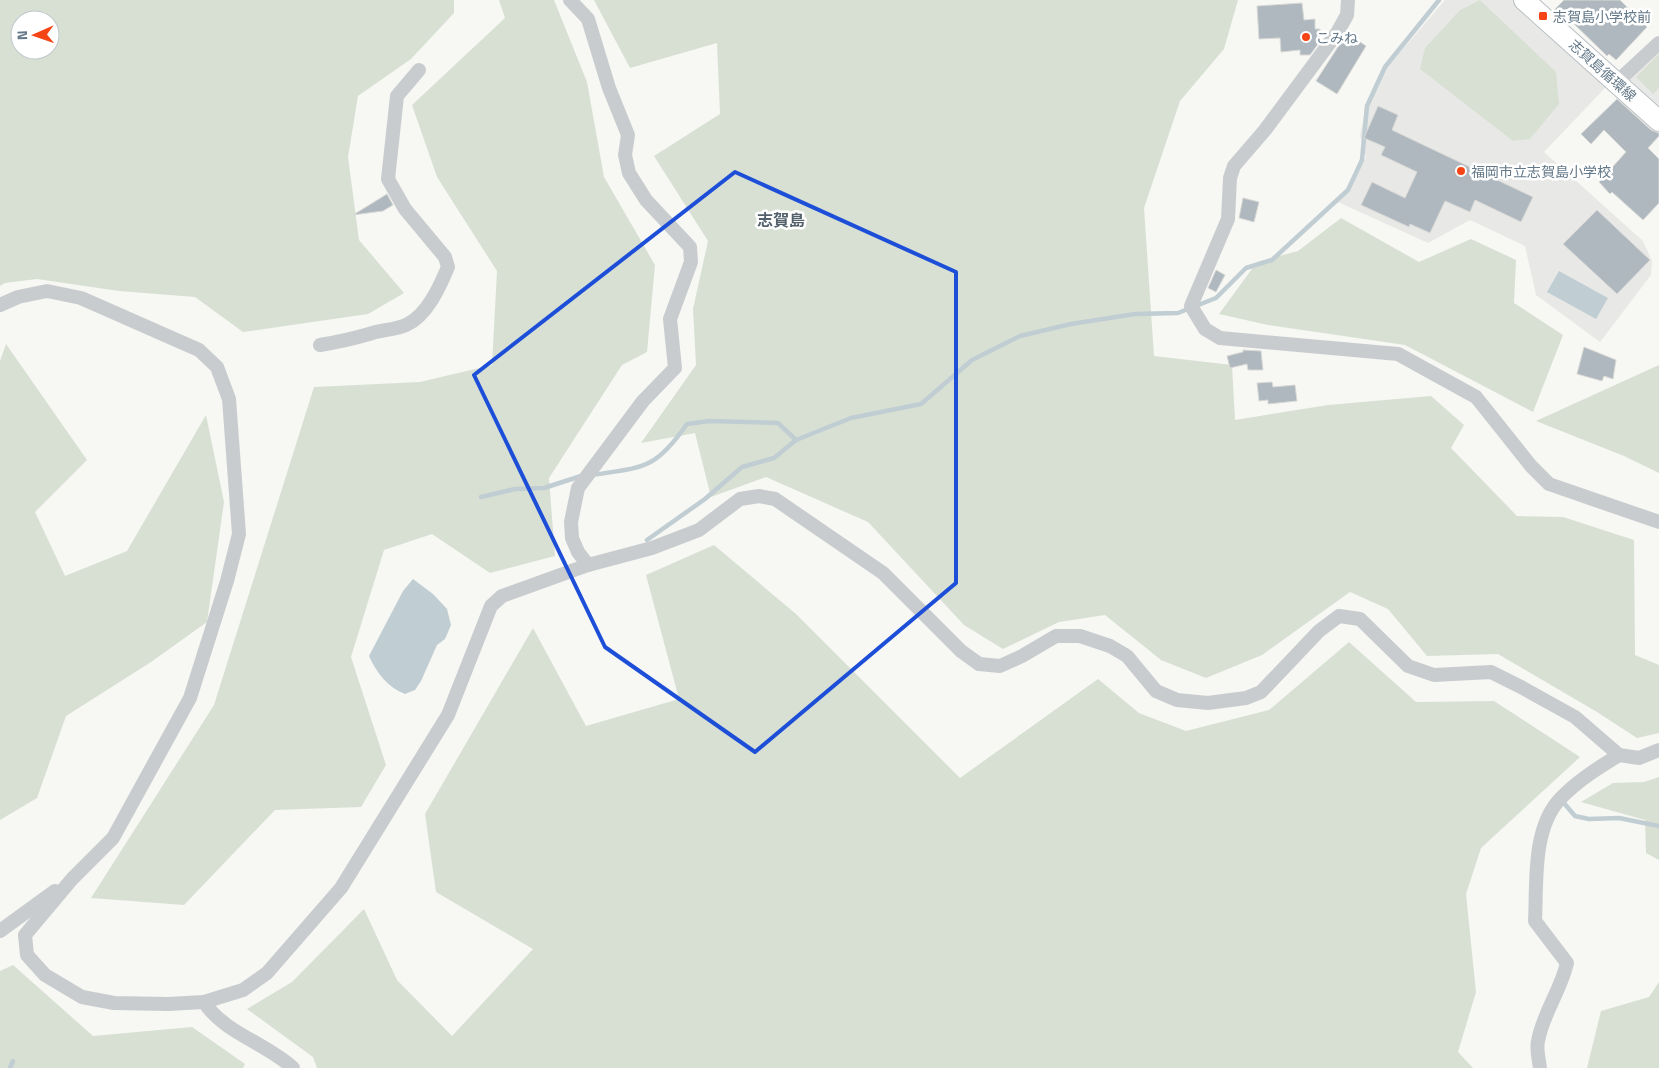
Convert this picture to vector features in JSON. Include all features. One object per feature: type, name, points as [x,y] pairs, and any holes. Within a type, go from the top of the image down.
[{"type":"main road","name":"志賀島循環線","points":[[1524,0],[1659,121]]},
{"type":"street","points":[[570,0],[588,19],[609,88],[628,136],[625,155],[629,173],[646,200],[690,247],[691,262],[670,319],[675,368],[643,401],[578,488],[571,522],[572,538],[578,552],[588,565]]},
{"type":"street","points":[[1348,0],[1347,16],[1338,34],[1276,116],[1234,166],[1228,219],[1191,306],[1205,328],[1220,338],[1398,354],[1476,397],[1531,466],[1549,484],[1659,522]]},
{"type":"street","points":[[1616,82],[1659,43]]},
{"type":"street","points":[[320,345],[348,341],[370,333],[389,331],[408,324],[420,315],[430,301],[448,267],[445,257],[405,209],[388,179],[397,96],[419,70]]},
{"type":"street","points":[[0,305],[18,297],[47,291],[81,298],[199,350],[217,367],[229,399],[239,534],[227,581],[190,698],[113,838],[72,879],[25,936],[27,954],[45,975],[82,997],[114,1003],[204,1002],[243,990],[267,973],[341,888],[448,715],[491,606],[502,596],[588,565],[652,548],[699,530],[740,499],[759,496],[775,499],[883,574],[960,651],[980,664],[1000,666],[1056,636],[1080,636],[1110,646],[1127,656],[1156,692],[1177,700],[1208,703],[1246,698],[1262,692],[1319,631],[1339,616],[1360,620],[1408,666],[1434,675],[1491,672],[1575,717],[1619,755],[1639,758],[1659,750]]},
{"type":"street","points":[[1540,1068],[1537,1042],[1550,1004],[1563,980],[1566,963],[1535,921],[1541,838],[1547,819],[1559,800],[1576,784],[1619,755]]},
{"type":"street","points":[[0,931],[72,879]]},
{"type":"street","points":[[204,1002],[213,1015],[280,1056],[293,1068]]},
{"type":"highlighted area","points":[[735,172],[956,272],[956,583],[755,752],[605,647],[474,375]]},
{"type":"shaded area","points":[[0,0],[454,0],[454,13],[411,59],[358,96],[348,157],[359,240],[404,293],[368,314],[243,332],[195,297],[119,291],[37,279],[5,283],[0,286]]},
{"type":"shaded area","points":[[499,0],[554,0],[587,82],[604,177],[655,265],[647,352],[622,365],[549,478],[555,556],[490,573],[432,534],[384,550],[351,657],[386,765],[361,807],[275,810],[184,905],[91,898],[214,705],[314,387],[420,382],[492,365],[497,271],[437,177],[412,105],[505,18]]},
{"type":"shaded area","points":[[594,0],[1238,0],[1224,49],[1180,101],[1144,208],[1154,356],[1232,365],[1235,420],[1328,405],[1431,396],[1464,425],[1451,448],[1517,516],[1563,517],[1634,540],[1635,655],[1659,665],[1659,733],[1637,738],[1597,712],[1498,654],[1427,656],[1388,609],[1350,592],[1262,655],[1206,678],[1161,660],[1105,615],[1059,622],[1003,649],[964,625],[868,522],[766,477],[711,497],[695,433],[641,443],[696,365],[693,309],[708,241],[654,156],[720,114],[717,43],[630,68]]},
{"type":"shaded area","name":"福岡市立志賀島小学校","points":[[1445,0],[1515,0],[1607,86],[1544,152],[1643,241],[1652,261],[1651,275],[1600,342],[1536,295],[1525,246],[1470,220],[1428,243],[1338,202],[1366,157],[1360,136],[1365,109],[1377,79]]},
{"type":"shaded area","points":[[1480,0],[1556,72],[1559,104],[1530,139],[1513,141],[1420,69],[1425,48],[1460,10]]},
{"type":"shaded area","points":[[1659,50],[1659,108],[1629,79]]},
{"type":"shaded area","points":[[1659,54],[1659,88],[1653,94],[1636,77]]},
{"type":"shaded area","points":[[1341,218],[1419,262],[1471,239],[1516,260],[1514,303],[1563,335],[1533,412],[1405,345],[1268,325],[1219,314],[1257,262],[1298,251]]},
{"type":"shaded area","points":[[1559,271],[1608,298],[1596,319],[1547,292]]},
{"type":"shaded area","points":[[6,344],[87,460],[35,512],[65,576],[127,551],[206,415],[224,502],[207,622],[151,662],[66,716],[37,798],[0,820],[0,361]]},
{"type":"shaded area","points":[[1659,365],[1659,473],[1624,456],[1536,421]]},
{"type":"shaded area","points":[[714,545],[796,614],[960,778],[1098,679],[1139,713],[1186,731],[1269,710],[1349,642],[1416,702],[1494,701],[1580,757],[1481,848],[1466,894],[1476,992],[1458,1052],[1473,1068],[317,1068],[313,1057],[247,1009],[292,982],[364,909],[397,980],[452,1036],[533,949],[436,892],[425,814],[533,628],[586,726],[679,699],[646,575]]},
{"type":"shaded area","points":[[413,579],[433,594],[447,609],[451,625],[445,639],[437,645],[415,690],[405,694],[393,688],[383,679],[369,656],[403,591]]},
{"type":"shaded area","points":[[1659,777],[1659,860],[1646,853],[1645,820],[1581,802],[1613,783],[1644,782]]},
{"type":"shaded area","points":[[13,965],[93,1036],[192,1027],[245,1064],[243,1068],[0,1068],[0,971]]},
{"type":"shaded area","points":[[1659,982],[1659,1068],[1587,1068],[1601,1011],[1649,997]]},
{"type":"building","points":[[1564,0],[1620,0],[1647,27],[1616,60],[1609,54],[1607,56],[1569,19],[1566,22],[1554,10]]},
{"type":"building","points":[[1302,3],[1304,20],[1315,19],[1315,29],[1320,29],[1321,40],[1310,55],[1300,55],[1300,50],[1281,52],[1280,38],[1259,39],[1257,6]]},
{"type":"building","points":[[1347,33],[1366,46],[1337,94],[1316,81]]},
{"type":"building","points":[[1617,99],[1651,130],[1659,133],[1659,136],[1648,148],[1659,159],[1659,203],[1643,220],[1612,192],[1610,194],[1599,182],[1626,152],[1604,130],[1591,144],[1581,134]]},
{"type":"building","points":[[1378,106],[1398,115],[1392,130],[1533,197],[1521,222],[1475,200],[1470,212],[1445,201],[1430,233],[1410,224],[1409,227],[1361,205],[1372,182],[1405,198],[1417,172],[1381,155],[1385,147],[1364,138]]},
{"type":"building","points":[[387,194],[393,205],[383,211],[353,215]]},
{"type":"building","points":[[1243,198],[1259,202],[1254,222],[1239,218]]},
{"type":"building","points":[[1597,210],[1650,260],[1617,294],[1563,244]]},
{"type":"building","points":[[1216,270],[1225,275],[1216,292],[1208,288]]},
{"type":"building","points":[[1584,347],[1616,360],[1613,379],[1604,376],[1602,381],[1577,374]]},
{"type":"building","points":[[1243,350],[1261,351],[1263,370],[1248,370],[1247,364],[1230,368],[1227,356],[1243,352]]},
{"type":"building","points":[[1272,382],[1273,387],[1295,385],[1297,401],[1268,404],[1268,400],[1259,401],[1257,383]]},
{"type":"waterway","points":[[647,540],[705,499],[742,467],[774,458],[796,440],[851,418],[921,404],[972,360],[1020,336],[1071,324],[1135,314],[1178,313],[1216,298],[1246,268],[1272,260],[1348,190],[1362,160],[1367,106],[1385,67],[1439,0]]},
{"type":"waterway","points":[[592,475],[647,464],[666,450],[687,424],[709,421],[778,423],[796,440]]},
{"type":"waterway","points":[[481,497],[515,489],[544,488],[581,476]]},
{"type":"waterway","points":[[1563,802],[1575,816],[1589,819],[1619,818],[1659,826]]},
{"type":"waterway","points":[[10,1068],[13,1061]]},
{"type":"place","name":"志賀島小学校前","points":[[1543,16]]},
{"type":"place","name":"こみね","points":[[1306,37]]},
{"type":"place","name":"福岡市立志賀島小学校","points":[[1461,171]]},
{"type":"district","name":"志賀島","points":[[781,220]]}]
